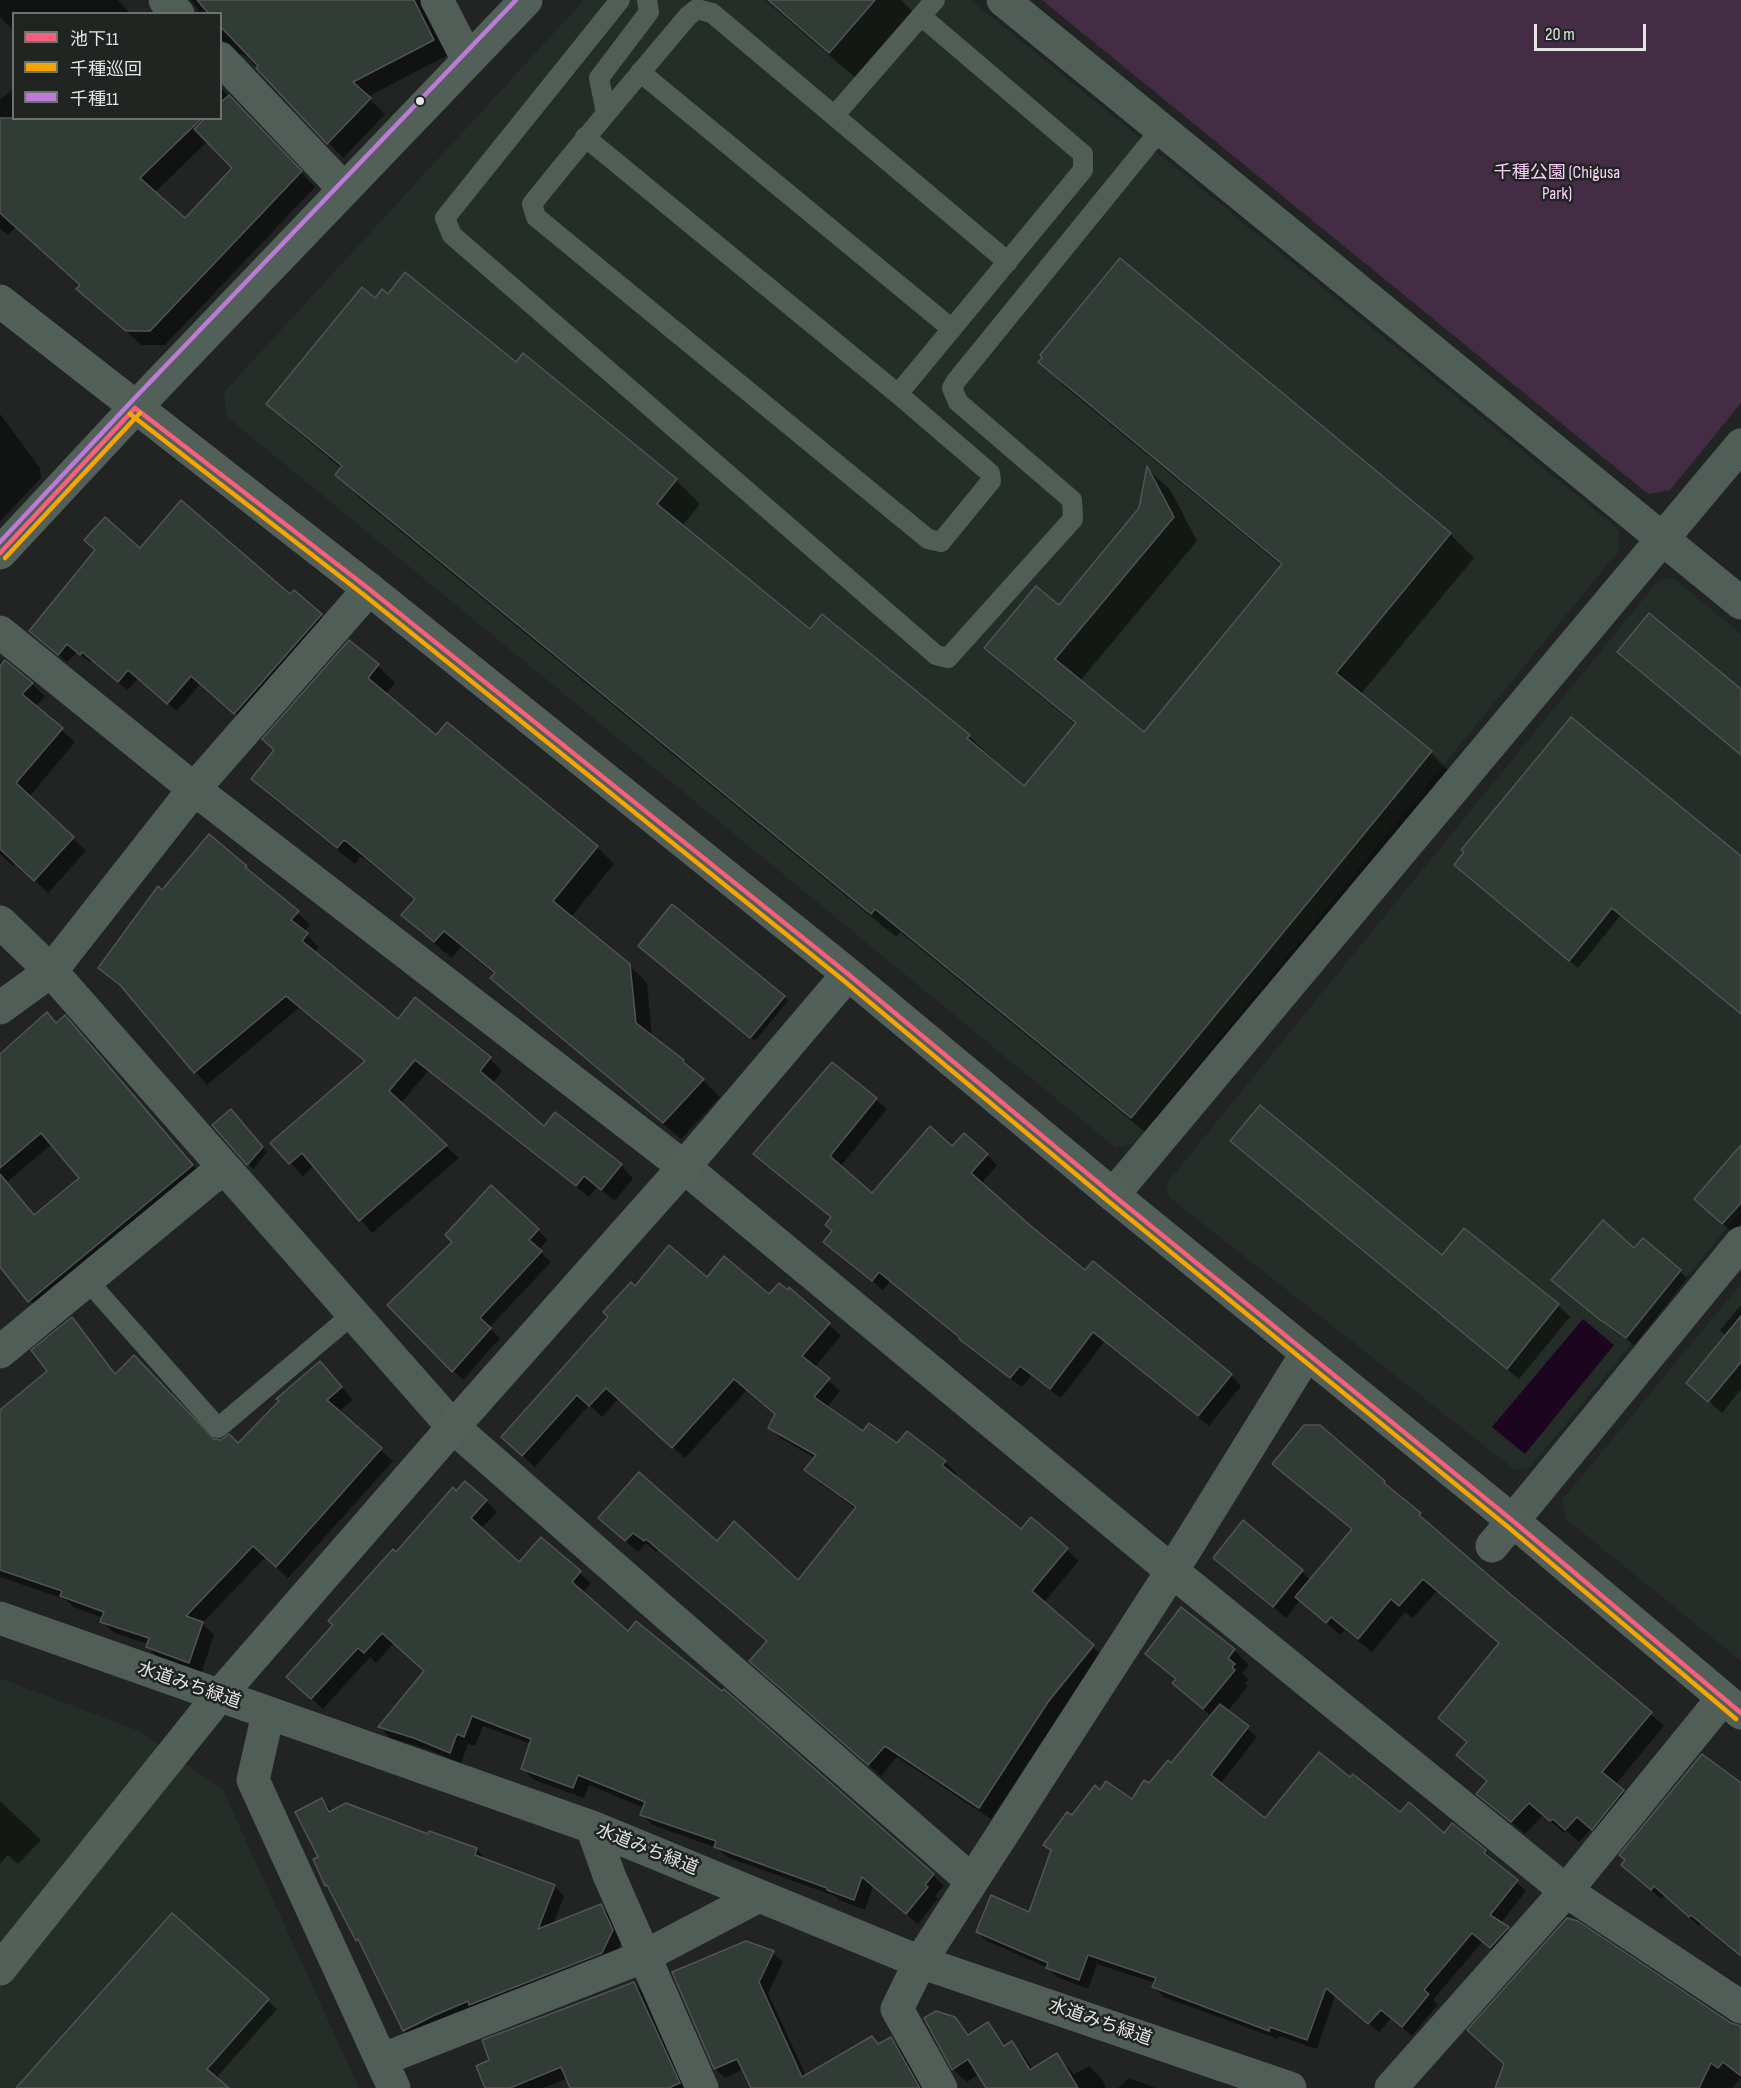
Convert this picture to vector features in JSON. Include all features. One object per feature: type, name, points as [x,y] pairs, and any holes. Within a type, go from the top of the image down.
[{"type":"street","points":[[165,0],[176,12]]},
{"type":"street","points":[[437,0],[468,60]]},
{"type":"street","points":[[0,553],[135,408],[526,0]]},
{"type":"street","points":[[1003,0],[1741,603]]},
{"type":"street","points":[[222,60],[344,189]]},
{"type":"street","points":[[0,301],[369,589],[848,974],[1113,1195],[1513,1521],[1732,1705],[1391,2088]]},
{"type":"street","points":[[1113,1195],[1741,445]]},
{"type":"street","points":[[0,1008],[51,970],[194,789],[369,589]]},
{"type":"street","points":[[0,632],[194,789],[684,1167],[1172,1571],[1566,1891],[1741,2007]]},
{"type":"street","points":[[0,922],[51,970],[453,1428],[972,1881]]},
{"type":"street","points":[[0,1969],[219,1696],[684,1167],[848,974]]},
{"type":"street","points":[[0,1352],[224,1167]]},
{"type":"street","points":[[1492,1546],[1741,1243]]},
{"type":"street","points":[[941,2088],[897,2009],[920,1962],[1172,1571],[1307,1353]]},
{"type":"street","name":"水道みち緑道","points":[[0,1618],[592,1827],[920,1962],[1290,2088]]},
{"type":"street","points":[[268,1714],[253,1780],[387,2074],[645,1956],[759,1896]]},
{"type":"street","points":[[592,1827],[609,1875],[702,2088]]},
{"type":"lane","points":[[620,0],[445,218],[453,235],[936,655],[948,658],[1073,519],[1072,500],[958,402],[952,388],[1161,129]]},
{"type":"lane","points":[[606,113],[599,78],[649,12],[647,0]]},
{"type":"lane","points":[[834,116],[935,0]]},
{"type":"lane","points":[[585,137],[990,472],[991,481],[941,542],[928,539],[536,217],[532,204],[585,137],[688,16],[697,9],[712,13],[1008,262]]},
{"type":"lane","points":[[898,394],[1083,170],[1083,154],[921,16]]},
{"type":"lane","points":[[640,72],[952,329]]},
{"type":"lane","points":[[87,1280],[218,1428],[353,1314]]},
{"type":"shaded area","points":[[584,0],[971,0],[1619,530],[1620,549],[1134,1143],[1116,1148],[226,416],[224,392]]},
{"type":"shaded area","points":[[1673,578],[1741,634],[1741,1211],[1529,1468],[1515,1470],[1169,1197],[1166,1184],[1658,581]]},
{"type":"shaded area","points":[[1741,1284],[1741,1661],[1566,1519],[1562,1500]]},
{"type":"shaded area","points":[[1583,1319],[1614,1345],[1525,1454],[1492,1427]]},
{"type":"shaded area","points":[[0,1678],[139,1731],[223,1790],[359,2088],[0,2088]]},
{"type":"green space","name":"千種公園 (Chigusa Park)","points":[[1042,0],[1741,0],[1741,403],[1670,490],[1648,494]]},
{"type":"building","points":[[197,0],[414,0],[434,40],[353,82],[371,98],[327,144],[222,28],[222,12],[207,12]]},
{"type":"building","points":[[768,0],[875,0],[829,53]]},
{"type":"building","points":[[229,95],[302,171],[150,331],[126,331],[76,289],[80,285],[0,213],[0,118],[12,118],[12,120],[200,120],[140,178],[185,218],[232,168],[194,129],[203,120],[222,120],[222,101]]},
{"type":"building","points":[[1120,258],[1451,533],[1336,673],[1432,751],[1131,1118],[875,909],[871,914],[335,475],[342,466],[266,404],[362,287],[375,298],[382,289],[388,294],[405,272],[516,362],[523,353],[677,479],[657,504],[810,629],[822,614],[970,735],[967,738],[1024,786],[1076,723],[984,648],[1036,586],[1059,605],[1139,508],[1147,466],[1174,517],[1055,659],[1144,732],[1282,564],[1038,362],[1042,358],[1040,355]]},
{"type":"building","points":[[181,500],[290,594],[294,590],[322,614],[234,714],[191,676],[167,704],[128,670],[118,682],[82,652],[80,655],[67,644],[58,655],[29,631],[95,550],[84,540],[105,517],[140,548]]},
{"type":"building","points":[[1649,613],[1741,689],[1741,755],[1617,652]]},
{"type":"building","points":[[349,640],[379,664],[368,678],[436,735],[447,722],[598,846],[553,901],[630,964],[636,1023],[684,1060],[683,1062],[704,1079],[663,1123],[490,978],[495,973],[444,931],[434,942],[401,915],[415,899],[346,841],[343,841],[337,848],[251,779],[274,750],[262,739]]},
{"type":"building","points":[[5,660],[33,683],[22,694],[63,728],[16,783],[74,837],[34,881],[0,849],[0,666]]},
{"type":"building","points":[[1571,717],[1741,856],[1741,1014],[1612,908],[1569,961],[1454,865],[1464,852],[1461,850]]},
{"type":"building","points":[[209,834],[299,911],[291,920],[308,933],[302,941],[398,1019],[415,997],[491,1057],[480,1071],[544,1126],[555,1112],[622,1164],[601,1190],[584,1176],[576,1186],[415,1060],[389,1091],[447,1145],[359,1221],[302,1153],[289,1164],[270,1143],[365,1061],[286,996],[194,1073],[120,985],[98,968],[158,886],[162,890]]},
{"type":"building","points":[[672,904],[785,996],[750,1038],[638,946]]},
{"type":"building","points":[[47,1012],[56,1023],[65,1015],[193,1165],[28,1302],[0,1267],[0,1174],[34,1215],[79,1178],[41,1133],[0,1168],[0,1054]]},
{"type":"building","points":[[832,1062],[877,1098],[830,1156],[872,1193],[930,1126],[952,1146],[964,1133],[988,1154],[971,1173],[1085,1270],[1093,1261],[1232,1374],[1198,1416],[1093,1332],[1050,1389],[1020,1366],[1010,1378],[879,1272],[872,1281],[823,1242],[832,1231],[825,1225],[831,1217],[753,1154]]},
{"type":"building","points":[[1260,1105],[1442,1255],[1464,1228],[1559,1304],[1507,1369],[1230,1141]]},
{"type":"building","points":[[231,1109],[263,1147],[247,1165],[212,1125]]},
{"type":"building","points":[[1741,1145],[1741,1203],[1722,1224],[1694,1199]]},
{"type":"building","points":[[491,1185],[539,1229],[529,1240],[542,1251],[480,1318],[491,1328],[452,1372],[387,1305],[452,1242],[445,1235]]},
{"type":"building","points":[[1603,1220],[1634,1248],[1643,1238],[1681,1270],[1626,1338],[1551,1280]]},
{"type":"building","points":[[669,1245],[707,1277],[724,1256],[769,1294],[779,1283],[788,1290],[789,1287],[830,1323],[802,1356],[830,1378],[814,1397],[863,1431],[869,1423],[897,1443],[907,1431],[946,1461],[942,1465],[1021,1529],[1031,1517],[1068,1548],[1032,1591],[1094,1645],[1048,1702],[979,1808],[885,1746],[868,1765],[749,1661],[767,1641],[646,1539],[644,1541],[633,1533],[625,1541],[598,1518],[639,1472],[717,1541],[734,1521],[798,1580],[856,1507],[804,1470],[816,1455],[768,1428],[775,1414],[734,1379],[672,1448],[606,1388],[589,1406],[577,1395],[522,1456],[501,1437],[608,1317],[603,1312],[631,1282],[635,1286]]},
{"type":"building","points":[[1741,1316],[1741,1362],[1708,1402],[1686,1383]]},
{"type":"building","points":[[72,1317],[115,1374],[134,1355],[214,1439],[221,1440],[229,1434],[238,1443],[279,1401],[276,1399],[320,1361],[342,1387],[327,1400],[382,1448],[276,1567],[253,1546],[186,1616],[203,1622],[189,1663],[146,1647],[149,1638],[100,1622],[104,1612],[60,1596],[62,1591],[0,1570],[0,1410],[47,1371],[31,1350]]},
{"type":"building","points":[[1304,1425],[1320,1425],[1509,1593],[1652,1712],[1602,1772],[1624,1790],[1592,1830],[1577,1817],[1565,1830],[1553,1819],[1550,1821],[1529,1803],[1511,1822],[1476,1794],[1487,1781],[1456,1755],[1467,1742],[1438,1718],[1499,1643],[1423,1579],[1399,1606],[1391,1599],[1358,1639],[1331,1617],[1326,1623],[1295,1597],[1352,1529],[1272,1464]]},
{"type":"building","points":[[465,1481],[487,1500],[471,1518],[519,1562],[541,1537],[581,1571],[572,1582],[628,1631],[636,1621],[722,1691],[724,1689],[934,1874],[925,1885],[928,1887],[906,1914],[862,1877],[854,1900],[714,1847],[716,1841],[640,1815],[645,1802],[578,1775],[573,1788],[521,1769],[531,1739],[472,1716],[464,1737],[457,1734],[450,1753],[414,1738],[378,1727],[424,1671],[382,1633],[364,1653],[358,1648],[311,1699],[286,1677],[333,1625],[328,1621],[393,1549],[396,1552],[453,1487],[456,1491]]},
{"type":"building","points":[[1243,1520],[1303,1570],[1273,1607],[1213,1558]]},
{"type":"building","points":[[1181,1607],[1235,1649],[1228,1658],[1235,1664],[1232,1667],[1235,1670],[1203,1709],[1172,1683],[1176,1679],[1145,1654]]},
{"type":"building","points":[[1220,1704],[1249,1726],[1211,1775],[1265,1818],[1319,1752],[1350,1777],[1353,1774],[1400,1812],[1409,1802],[1444,1833],[1452,1823],[1518,1880],[1490,1915],[1509,1927],[1490,1948],[1472,1933],[1424,1990],[1429,1994],[1402,2027],[1381,2010],[1368,2024],[1326,1988],[1307,2040],[1270,2027],[1269,2031],[1152,1987],[1156,1978],[1088,1955],[1079,1980],[1046,1968],[1048,1963],[976,1932],[991,1895],[1029,1912],[1051,1850],[1043,1845],[1067,1812],[1072,1815],[1095,1785],[1100,1790],[1106,1781],[1132,1799],[1144,1780],[1149,1783],[1168,1760],[1171,1763]]},
{"type":"building","points":[[1702,1754],[1741,1783],[1741,1956],[1691,1915],[1689,1917],[1654,1886],[1651,1890],[1621,1865],[1625,1860],[1619,1855]]},
{"type":"building","points":[[322,1798],[329,1812],[346,1803],[428,1834],[429,1831],[477,1848],[475,1855],[555,1885],[538,1929],[601,1904],[613,1930],[602,1953],[469,2005],[468,2001],[403,2031],[358,1939],[356,1941],[327,1885],[325,1886],[313,1859],[318,1857],[295,1812]]},
{"type":"building","points":[[172,1913],[269,1999],[207,2069],[229,2088],[16,2088]]},
{"type":"building","points":[[1567,1918],[1578,1921],[1731,2023],[1741,2026],[1741,2076],[1723,2062],[1718,2068],[1711,2063],[1699,2088],[1495,2088],[1504,2064],[1467,2030]]},
{"type":"building","points":[[746,1941],[774,1951],[759,1982],[802,2077],[872,2036],[878,2044],[891,2037],[920,2088],[751,2088],[737,2059],[714,2069],[672,1972]]},
{"type":"building","points":[[634,1982],[680,2083],[669,2088],[570,2088],[561,2067],[510,2088],[485,2088],[476,2066],[489,2060],[482,2040]]},
{"type":"building","points":[[936,2011],[955,2017],[968,2035],[988,2022],[1004,2046],[1012,2041],[1030,2070],[1057,2053],[1078,2088],[986,2088],[968,2059],[952,2070],[924,2018]]},
{"type":"transit line","name":"千種11","points":[[0,542],[516,0]]},
{"type":"transit line","name":"池下11","points":[[135,408],[369,589],[848,974],[1113,1195],[1513,1521],[1741,1713]]},
{"type":"transit line","name":"池下11","points":[[0,553],[135,408]]},
{"type":"transit line","name":"千種巡回","points":[[5,558],[140,413]]},
{"type":"transit line","name":"千種巡回","points":[[130,414],[364,595],[843,980],[1108,1201],[1508,1527],[1736,1719]]}]
